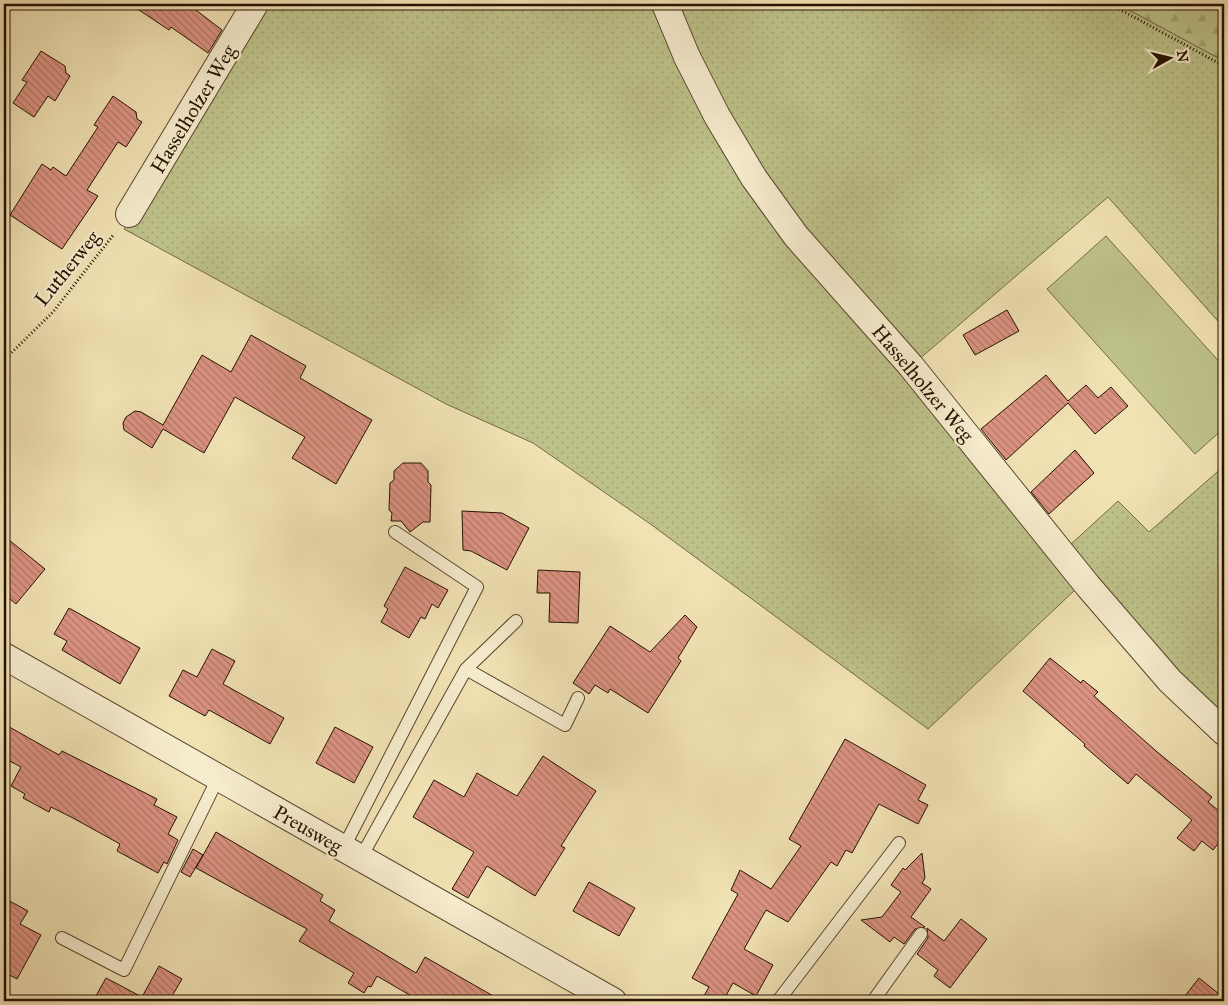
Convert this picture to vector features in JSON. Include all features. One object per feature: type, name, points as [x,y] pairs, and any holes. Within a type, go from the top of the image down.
[{"type":"street","name":"Hasselholzer Weg","points":[[130,214],[256,4]]},
{"type":"street","name":"Hasselholzer Weg","points":[[666,4],[687,58],[717,116],[754,178],[796,236],[929,389],[1088,586],[1170,681],[1224,732]]},
{"type":"street","name":"Preusweg","points":[[4,656],[613,1001]]},
{"type":"lane","points":[[351,854],[477,587],[395,532]]},
{"type":"lane","points":[[351,854],[466,670],[516,621]]},
{"type":"lane","points":[[466,670],[565,725],[578,698]]},
{"type":"lane","points":[[62,938],[124,970],[218,778]]},
{"type":"lane","points":[[778,1001],[899,843]]},
{"type":"lane","points":[[873,1001],[922,934]]},
{"type":"path","points":[[1110,4],[1224,66]]},
{"type":"path","name":"Lutherweg","points":[[4,360],[52,312],[130,214]]},
{"type":"green space","points":[[262,4],[654,4],[692,93],[902,371],[1076,589],[928,729],[649,523],[533,443],[446,404],[124,229]]},
{"type":"green space","points":[[672,4],[1118,4],[1224,61],[1224,328],[1108,197],[917,361],[802,227],[739,141]]},
{"type":"green space","points":[[1118,4],[1209,4],[1224,12],[1224,61]]},
{"type":"green space","points":[[1106,236],[1224,367],[1224,428],[1195,454],[1047,289]]},
{"type":"green space","points":[[1224,466],[1224,719],[1184,680],[1070,545],[1118,501],[1149,532]]},
{"type":"building","points":[[130,4],[188,4],[222,30],[208,53],[171,27],[169,30]]},
{"type":"building","points":[[41,51],[65,66],[66,73],[70,76],[55,101],[48,96],[34,117],[13,103],[27,82],[22,80]]},
{"type":"building","points":[[113,96],[136,112],[137,119],[142,122],[126,147],[118,142],[87,190],[98,196],[62,249],[10,215],[42,164],[51,170],[53,167],[66,176],[98,127],[94,125]]},
{"type":"building","points":[[1007,310],[1019,331],[975,355],[963,335]]},
{"type":"building","points":[[251,335],[306,366],[300,378],[372,420],[336,484],[292,458],[305,437],[235,397],[204,453],[163,429],[152,448],[124,430],[123,423],[126,417],[135,411],[141,412],[163,425],[202,355],[231,372]]},
{"type":"building","points":[[1046,375],[1068,401],[1086,385],[1098,398],[1111,387],[1128,406],[1095,434],[1068,403],[1006,460],[981,429]]},
{"type":"building","points":[[1075,450],[1094,473],[1049,514],[1031,492]]},
{"type":"building","points":[[403,463],[421,463],[428,471],[428,482],[431,485],[430,522],[423,522],[410,532],[401,521],[391,521],[392,513],[389,510],[390,483],[394,480],[394,471]]},
{"type":"building","points":[[462,511],[502,513],[529,528],[507,570],[471,551],[463,550]]},
{"type":"building","points":[[4,536],[45,569],[16,604],[4,594]]},
{"type":"building","points":[[405,567],[448,590],[438,608],[432,604],[425,619],[421,617],[409,638],[381,622],[388,609],[384,606]]},
{"type":"building","points":[[538,570],[580,572],[578,623],[549,622],[550,593],[537,593]]},
{"type":"building","points":[[69,608],[140,648],[120,684],[62,650],[67,641],[54,634]]},
{"type":"building","points":[[685,615],[697,627],[678,658],[681,661],[648,713],[610,689],[608,693],[595,685],[589,694],[573,683],[610,626],[650,652]]},
{"type":"building","points":[[212,649],[235,661],[223,684],[284,718],[270,744],[209,710],[205,716],[169,696],[183,670],[197,677]]},
{"type":"building","points":[[1050,658],[1081,683],[1083,680],[1098,692],[1094,696],[1212,797],[1208,802],[1224,815],[1224,836],[1213,850],[1202,841],[1194,851],[1177,838],[1192,820],[1136,774],[1128,784],[1023,691]]},
{"type":"building","points":[[4,724],[59,755],[62,751],[157,799],[154,805],[177,817],[168,834],[178,840],[167,864],[164,862],[158,873],[117,851],[120,844],[51,807],[49,812],[23,798],[25,794],[11,786],[21,767],[4,758]]},
{"type":"building","points":[[335,727],[373,747],[354,783],[316,763]]},
{"type":"building","points":[[845,739],[926,785],[918,800],[928,805],[918,824],[879,804],[852,853],[846,850],[837,866],[831,862],[788,922],[766,910],[744,949],[773,965],[756,996],[733,983],[723,1001],[701,1001],[709,987],[692,978],[738,894],[731,890],[740,870],[771,889],[801,846],[789,839]]},
{"type":"building","points":[[543,756],[596,791],[561,846],[565,848],[535,896],[487,866],[468,898],[452,889],[474,852],[413,817],[434,780],[464,797],[477,773],[517,796]]},
{"type":"building","points":[[216,832],[323,895],[320,901],[335,910],[329,921],[416,973],[425,957],[502,1001],[420,1001],[377,976],[371,987],[368,986],[364,993],[348,983],[354,973],[299,941],[307,929],[196,868]]},
{"type":"building","points":[[193,849],[203,855],[190,877],[181,872]]},
{"type":"building","points":[[922,853],[925,878],[922,883],[931,889],[911,917],[925,927],[915,929],[904,944],[894,937],[890,942],[861,920],[882,917],[901,892],[891,885],[903,868],[905,870]]},
{"type":"building","points":[[589,882],[635,908],[619,936],[573,911]]},
{"type":"building","points":[[4,898],[28,911],[20,924],[41,935],[17,979],[4,972]]},
{"type":"building","points":[[961,919],[987,939],[950,988],[934,976],[938,970],[917,954],[928,938],[927,928],[944,941]]},
{"type":"building","points":[[159,966],[182,979],[169,1001],[93,1001],[106,978],[142,997]]},
{"type":"building","points":[[1199,978],[1224,998],[1224,1001],[1181,1001]]}]
